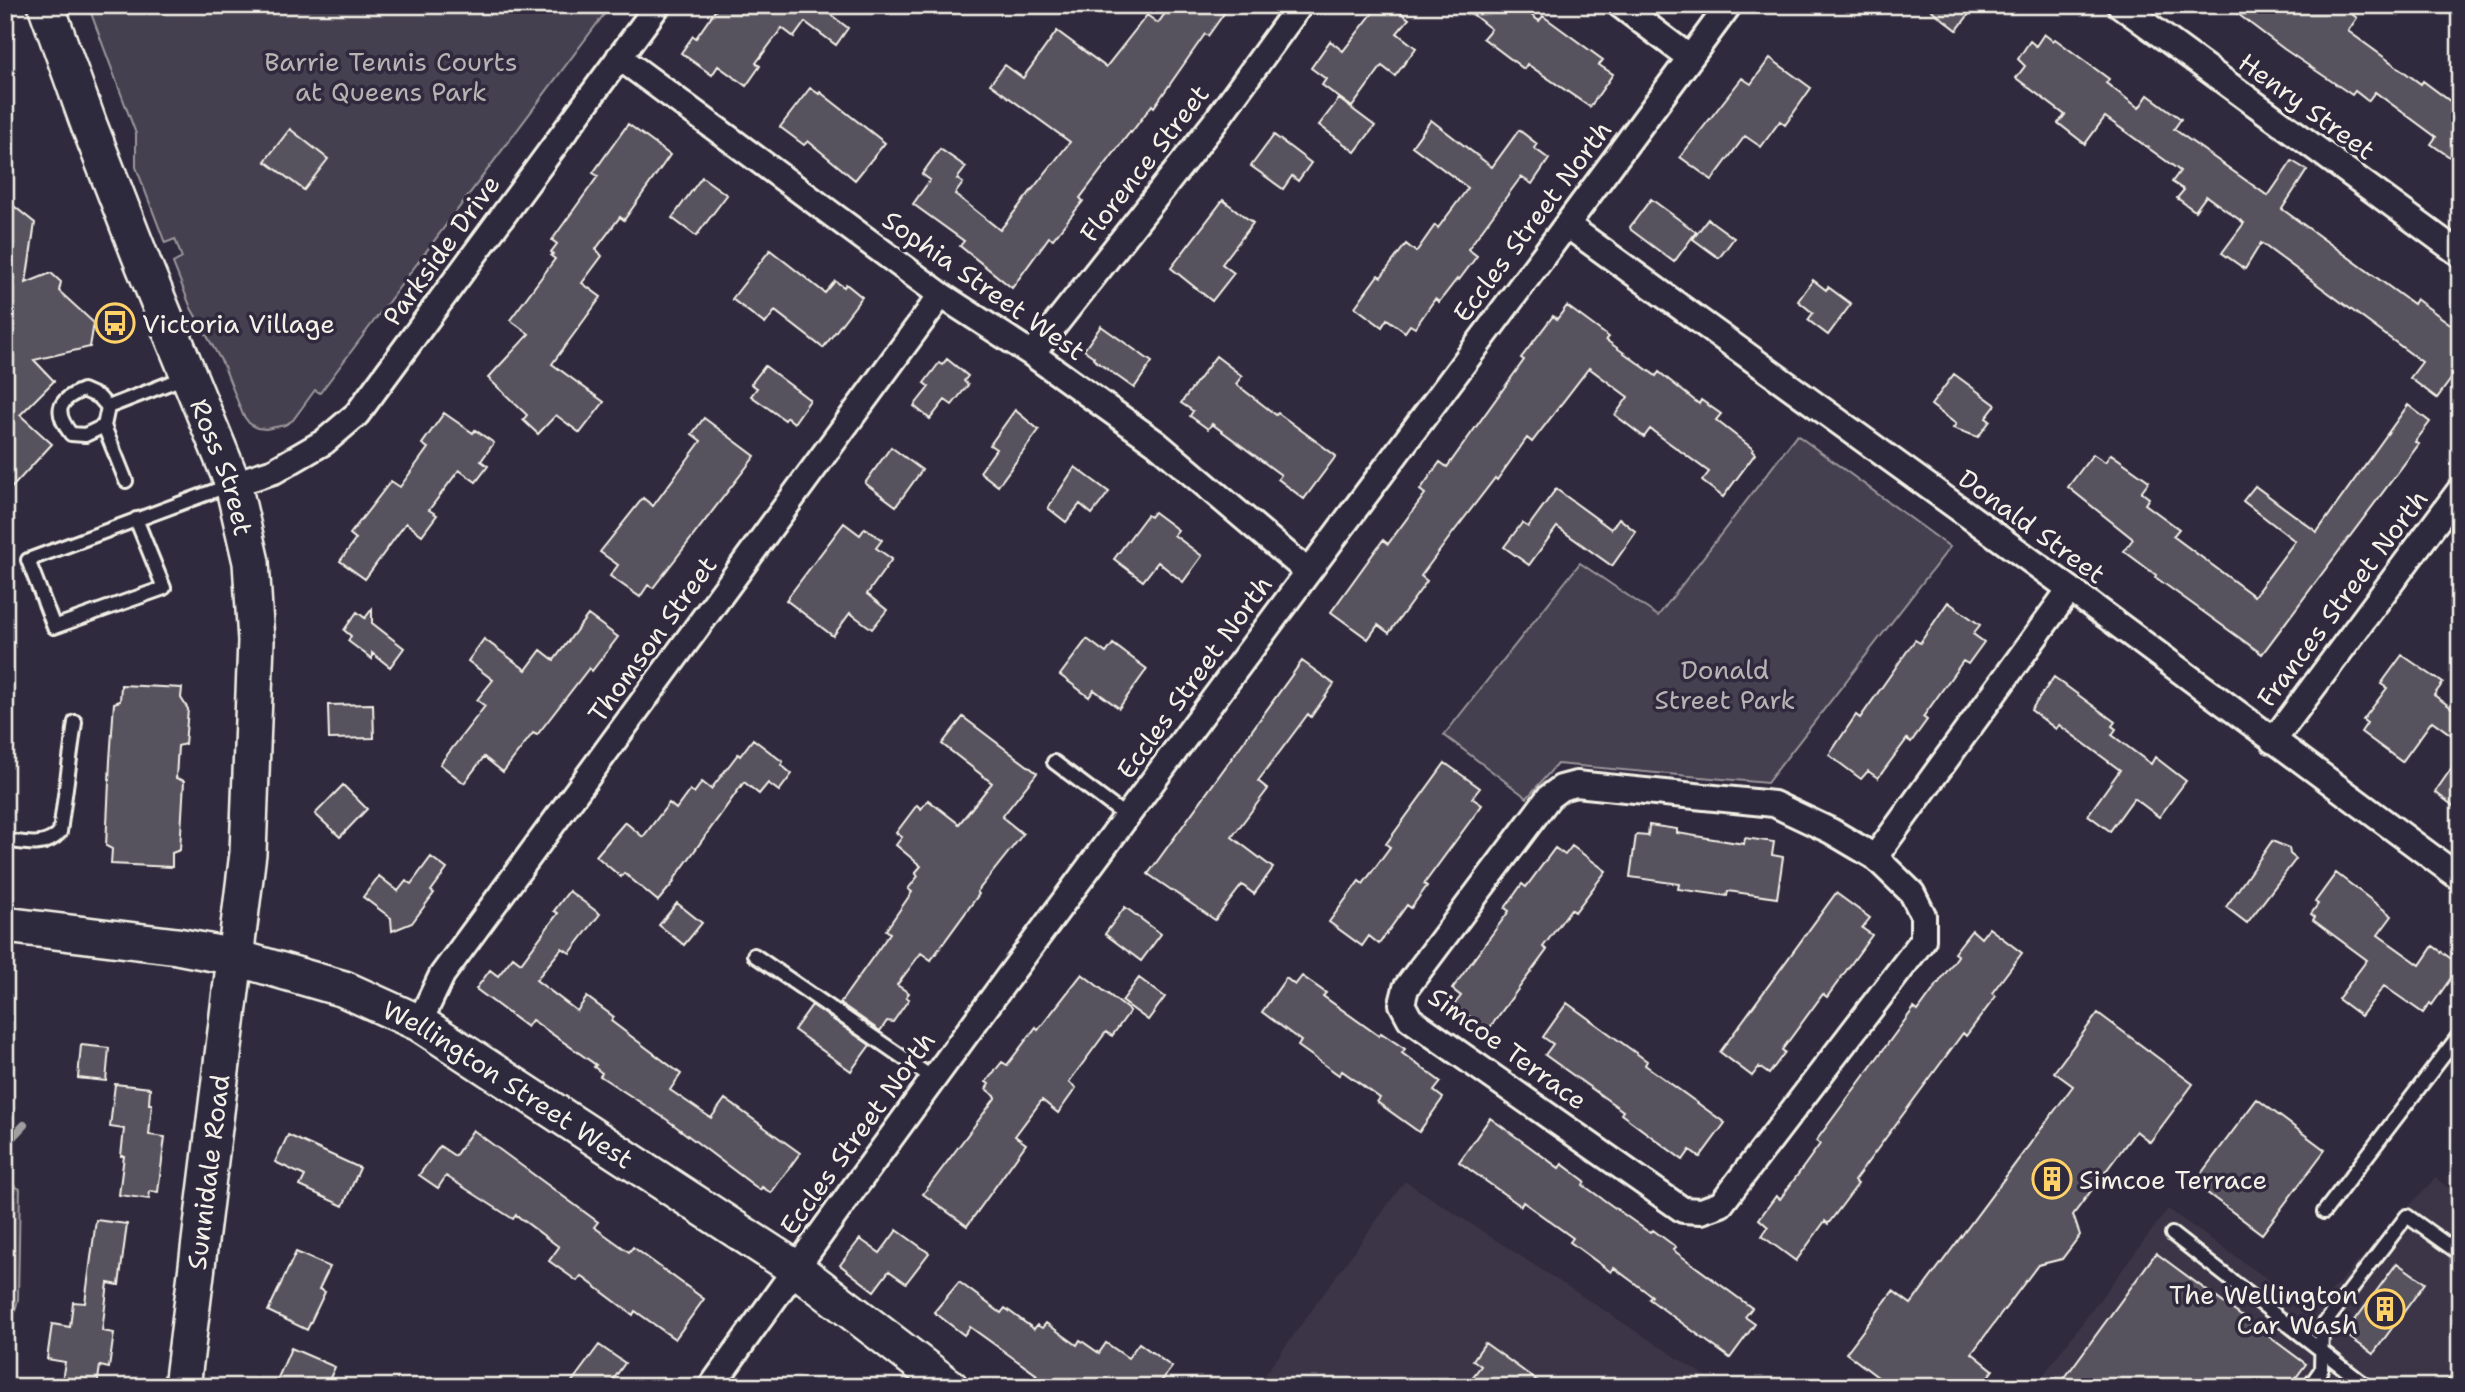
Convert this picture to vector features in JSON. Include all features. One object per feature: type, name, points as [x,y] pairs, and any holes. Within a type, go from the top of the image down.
[{"type":"main road","name":"Ross Street","points":[[46,5],[93,137],[233,484],[251,562],[256,641],[248,853],[234,957]]},
{"type":"main road","name":"Wellington Street West","points":[[5,925],[177,946],[234,957],[344,989],[419,1023],[795,1268],[950,1387]]},
{"type":"main road","name":"Sunnidale Road","points":[[182,1387],[234,957]]},
{"type":"street","name":"Parkside Drive","points":[[233,484],[274,471],[324,442],[356,414],[658,5]]},
{"type":"street","name":"Florence Street","points":[[1032,354],[1215,122],[1300,5]]},
{"type":"street","points":[[1620,5],[1690,58]]},
{"type":"street","name":"Eccles Street North","points":[[710,1387],[1127,817],[1729,5]]},
{"type":"street","name":"Henry Street","points":[[2120,5],[2460,254]]},
{"type":"street","name":"Sophia Street West","points":[[619,57],[941,295],[1032,354],[1156,443],[1308,572]]},
{"type":"street","name":"Donald Street","points":[[1567,225],[2070,589],[2460,878]]},
{"type":"street","name":"Thomson Street","points":[[419,1023],[442,975],[941,295]]},
{"type":"street","name":"Frances Street North","points":[[2273,741],[2460,489]]},
{"type":"street","points":[[1875,857],[2070,589]]},
{"type":"street","name":"Simcoe Terrace","points":[[1576,784],[1774,804],[1831,831],[1875,857],[1912,893],[1923,915],[1923,940],[1721,1204],[1701,1211],[1684,1210],[1410,1019],[1402,1004],[1406,988],[1549,797],[1560,788],[1576,784]]},
{"type":"lane","points":[[108,407],[188,376]]},
{"type":"lane","points":[[104,426],[85,435],[71,434],[61,421],[60,408],[68,396],[83,390],[99,397],[108,407]]},
{"type":"lane","points":[[108,407],[104,426],[126,481]]},
{"type":"lane","points":[[136,519],[164,588],[54,627],[28,560],[136,519],[233,484]]},
{"type":"lane","points":[[5,840],[33,844],[54,838],[60,832],[75,722]]},
{"type":"lane","points":[[1054,762],[1127,817]]},
{"type":"lane","points":[[754,955],[934,1079]]},
{"type":"lane","points":[[2324,1212],[2460,1034]]},
{"type":"lane","points":[[2309,1387],[2321,1370],[2322,1327],[2407,1216],[2460,1254]]},
{"type":"lane","points":[[2172,1234],[2368,1387]]},
{"type":"lane","points":[[2453,1387],[2460,1376]]},
{"type":"shaded area","points":[[2435,1178],[2460,1196],[2460,1387],[2034,1387],[2168,1209],[2313,1311]]},
{"type":"shaded area","points":[[1405,1181],[1722,1387],[1256,1387]]},
{"type":"green space","name":"Barrie Tennis Courts at Queens Park","points":[[88,5],[611,5],[320,393],[315,390],[293,420],[285,425],[266,429],[257,428],[243,415],[223,364],[191,308],[173,263],[182,258],[175,239],[165,243],[136,167],[136,134]]},
{"type":"green space","name":"Donald Street Park","points":[[1797,435],[1950,547],[1767,783],[1557,764],[1527,798],[1444,735],[1580,563],[1658,616]]},
{"type":"green space","points":[[5,1181],[20,1189],[18,1299],[5,1351]]},
{"type":"building","points":[[719,5],[818,5],[848,28],[836,45],[805,22],[794,37],[782,28],[756,63],[760,66],[746,86],[718,66],[712,75],[681,53],[693,36],[696,38]]},
{"type":"building","points":[[1171,5],[1230,5],[1208,36],[1205,34],[1154,107],[1152,105],[1130,132],[1080,198],[1083,201],[1053,239],[1049,237],[1012,288],[960,246],[964,241],[913,204],[930,180],[922,174],[940,149],[966,167],[957,179],[963,183],[955,194],[1000,230],[1070,142],[990,84],[1005,65],[1023,78],[1057,31],[1106,67],[1147,15],[1158,23]]},
{"type":"building","points":[[1379,5],[1391,5],[1409,19],[1397,33],[1416,48],[1395,76],[1382,66],[1352,107],[1322,85],[1326,79],[1311,68],[1330,41],[1343,51]]},
{"type":"building","points":[[1461,5],[1519,5],[1539,21],[1543,16],[1603,60],[1599,65],[1613,74],[1590,107],[1527,64],[1524,69],[1483,38],[1491,29]]},
{"type":"building","points":[[1925,5],[1976,5],[1957,30]]},
{"type":"building","points":[[2226,5],[2340,5],[2357,18],[2348,31],[2421,84],[2423,81],[2458,107],[2460,104],[2460,164],[2431,144],[2436,137],[2375,92],[2368,101],[2355,91],[2352,95]]},
{"type":"building","points":[[2044,34],[2053,41],[2055,39],[2109,79],[2106,83],[2139,108],[2148,95],[2181,119],[2174,129],[2268,196],[2292,161],[2307,170],[2282,209],[2413,304],[2416,299],[2460,331],[2460,367],[2437,398],[2410,378],[2422,362],[2261,243],[2245,269],[2222,253],[2244,223],[2206,196],[2195,211],[2177,198],[2184,190],[2172,182],[2180,171],[2105,117],[2085,144],[2058,123],[2065,115],[2016,78],[2025,66],[2018,59],[2030,41],[2036,46]]},
{"type":"building","points":[[1770,58],[1811,88],[1785,125],[1780,121],[1761,147],[1745,136],[1712,180],[1680,157],[1742,78],[1751,84]]},
{"type":"building","points":[[810,88],[819,94],[820,92],[885,143],[855,180],[808,141],[804,145],[780,127]]},
{"type":"building","points":[[1339,99],[1375,126],[1355,152],[1319,125]]},
{"type":"building","points":[[1431,120],[1492,167],[1519,130],[1537,144],[1534,148],[1549,159],[1532,184],[1521,177],[1468,249],[1477,256],[1439,302],[1435,299],[1415,328],[1410,325],[1405,332],[1387,319],[1382,327],[1355,307],[1378,275],[1381,277],[1406,244],[1416,252],[1435,225],[1438,228],[1468,188],[1412,146]]},
{"type":"building","points":[[628,124],[670,155],[624,220],[620,217],[596,249],[602,256],[582,283],[601,297],[552,364],[604,402],[580,433],[556,415],[538,434],[523,420],[527,415],[488,378],[529,334],[510,320],[555,259],[551,252],[557,244],[552,240],[598,176],[593,173]]},
{"type":"building","points":[[290,129],[328,159],[304,190],[265,161]]},
{"type":"building","points":[[1274,135],[1311,163],[1298,181],[1292,176],[1283,189],[1251,166]]},
{"type":"building","points":[[702,177],[727,195],[696,236],[672,218]]},
{"type":"building","points":[[5,199],[35,223],[26,283],[51,273],[61,282],[59,291],[94,323],[90,347],[34,360],[54,381],[20,415],[52,444],[5,495]]},
{"type":"building","points":[[1651,199],[1696,232],[1674,262],[1631,230],[1630,227]]},
{"type":"building","points":[[1223,200],[1253,223],[1222,264],[1234,273],[1212,301],[1171,268]]},
{"type":"building","points":[[1708,219],[1734,238],[1719,258],[1693,239]]},
{"type":"building","points":[[770,250],[825,293],[835,281],[844,287],[846,284],[862,297],[823,348],[775,311],[765,324],[732,299]]},
{"type":"building","points":[[1813,280],[1851,304],[1828,335],[1808,320],[1813,313],[1798,301]]},
{"type":"building","points":[[1567,306],[1609,337],[1606,340],[1656,376],[1659,372],[1699,404],[1701,400],[1721,414],[1716,420],[1753,449],[1755,454],[1723,497],[1702,481],[1709,472],[1650,429],[1644,437],[1615,415],[1628,397],[1589,368],[1532,442],[1527,438],[1497,480],[1495,478],[1452,534],[1421,576],[1427,581],[1389,633],[1378,625],[1368,639],[1331,612],[1383,540],[1388,544],[1425,494],[1420,490],[1440,462],[1447,467],[1524,360],[1521,358],[1553,316],[1557,319]]},
{"type":"building","points":[[1101,326],[1152,362],[1134,388],[1084,350]]},
{"type":"building","points":[[1216,356],[1242,376],[1236,384],[1336,456],[1304,499],[1278,479],[1281,475],[1212,424],[1208,429],[1190,416],[1193,411],[1181,403]]},
{"type":"building","points":[[947,359],[968,376],[964,381],[968,385],[952,405],[945,400],[930,419],[914,406],[929,387],[924,383],[939,363],[942,365]]},
{"type":"building","points":[[765,366],[810,400],[794,423],[787,417],[785,420],[751,396],[757,388],[751,384]]},
{"type":"building","points":[[1954,374],[1996,405],[1986,418],[1990,421],[1978,437],[1953,428],[1956,424],[1931,405]]},
{"type":"building","points":[[2408,405],[2430,422],[2415,442],[2419,444],[2262,654],[2155,577],[2156,575],[2124,551],[2133,539],[2068,487],[2093,454],[2105,462],[2111,454],[2149,481],[2141,492],[2149,498],[2145,504],[2179,529],[2173,536],[2254,596],[2295,541],[2243,501],[2255,486],[2317,532]]},
{"type":"building","points":[[1015,410],[1039,430],[998,486],[980,472],[996,449],[990,445]]},
{"type":"building","points":[[444,413],[473,433],[475,430],[494,443],[481,461],[488,466],[476,482],[459,470],[429,510],[437,515],[422,535],[406,523],[365,579],[340,561],[356,539],[350,534],[391,481],[400,487],[428,448],[422,444]]},
{"type":"building","points":[[704,418],[755,456],[653,588],[648,585],[640,597],[610,576],[618,565],[600,552],[643,498],[653,506],[701,441],[692,434]]},
{"type":"building","points":[[891,447],[922,470],[896,506],[865,483]]},
{"type":"building","points":[[1075,467],[1109,492],[1092,514],[1080,504],[1066,522],[1048,508]]},
{"type":"building","points":[[1556,489],[1611,529],[1619,518],[1636,532],[1612,566],[1557,527],[1529,565],[1504,547],[1522,523],[1528,527]]},
{"type":"building","points":[[1154,512],[1178,530],[1174,535],[1202,556],[1183,582],[1158,562],[1143,581],[1114,559],[1147,515],[1150,517]]},
{"type":"building","points":[[844,523],[860,535],[865,528],[882,540],[876,548],[892,559],[867,594],[887,610],[872,629],[850,613],[833,636],[786,600]]},
{"type":"building","points":[[1948,602],[1980,625],[1973,634],[1984,642],[1968,664],[1963,661],[1923,717],[1927,720],[1911,742],[1907,739],[1878,778],[1868,771],[1861,779],[1829,755],[1856,715],[1860,718],[1915,640],[1920,643]]},
{"type":"building","points":[[372,609],[372,623],[404,648],[390,667],[372,653],[372,659],[348,641],[351,636],[344,630],[357,612],[365,618]]},
{"type":"building","points":[[588,615],[618,637],[592,671],[589,668],[537,735],[533,733],[503,772],[484,757],[464,783],[440,764],[485,706],[477,700],[493,680],[468,661],[484,639],[526,670],[541,650],[554,660]]},
{"type":"building","points":[[1087,639],[1106,653],[1113,644],[1147,669],[1119,708],[1094,690],[1089,697],[1060,675]]},
{"type":"building","points":[[2402,655],[2443,683],[2434,695],[2460,714],[2460,741],[2432,721],[2402,762],[2361,732],[2367,723],[2363,720],[2387,688],[2381,684]]},
{"type":"building","points":[[1302,661],[1334,684],[1311,717],[1308,714],[1258,781],[1268,789],[1232,837],[1273,868],[1254,894],[1242,885],[1215,920],[1148,874]]},
{"type":"building","points":[[2054,677],[2115,722],[2112,726],[2116,729],[2112,735],[2151,764],[2155,757],[2186,781],[2159,817],[2134,798],[2110,831],[2088,815],[2120,770],[2059,725],[2056,729],[2031,710]]},
{"type":"building","points":[[121,685],[182,688],[181,698],[188,709],[185,744],[178,746],[176,778],[184,781],[180,850],[172,853],[172,867],[111,864],[112,849],[106,846],[110,760],[114,703],[120,701]]},
{"type":"building","points":[[373,704],[374,738],[329,739],[328,705]]},
{"type":"building","points":[[963,717],[1037,773],[1002,817],[1023,834],[977,892],[979,894],[931,960],[921,953],[897,985],[909,993],[906,997],[909,999],[893,1022],[887,1021],[880,1031],[840,1003],[890,933],[886,930],[912,892],[908,889],[918,876],[915,873],[921,866],[896,845],[902,837],[896,833],[917,805],[921,809],[928,800],[959,824],[992,783],[942,744]]},
{"type":"building","points":[[753,739],[783,762],[781,765],[792,774],[779,791],[768,783],[759,794],[744,782],[658,901],[624,873],[621,877],[596,856],[625,822],[643,837],[669,803],[676,809],[690,790],[694,793],[702,782],[711,789]]},
{"type":"building","points":[[2460,756],[2460,811],[2435,792]]},
{"type":"building","points":[[1445,763],[1480,788],[1472,798],[1482,805],[1424,884],[1427,886],[1411,908],[1407,905],[1379,944],[1369,936],[1362,946],[1329,922],[1359,881],[1363,884],[1390,847],[1386,844]]},
{"type":"building","points":[[343,785],[367,809],[340,837],[315,814]]},
{"type":"building","points":[[1649,825],[1677,829],[1677,833],[1744,844],[1745,838],[1774,842],[1772,855],[1783,857],[1777,898],[1728,891],[1727,896],[1678,889],[1679,884],[1630,877],[1636,835],[1648,836]]},
{"type":"building","points":[[2272,841],[2289,848],[2290,854],[2296,859],[2247,923],[2226,907]]},
{"type":"building","points":[[1572,846],[1606,871],[1575,912],[1571,909],[1543,947],[1547,950],[1488,1030],[1454,1005],[1461,996],[1452,989],[1509,911],[1505,908],[1522,884],[1526,887],[1555,848],[1565,855]]},
{"type":"building","points":[[431,857],[447,869],[431,891],[434,893],[412,923],[392,931],[391,918],[363,897],[379,876],[398,891],[406,881],[411,884]]},
{"type":"building","points":[[2336,873],[2392,916],[2378,935],[2420,965],[2433,946],[2460,965],[2432,1005],[2430,1003],[2423,1013],[2384,986],[2361,1016],[2338,999],[2367,960],[2313,920],[2315,917],[2311,914],[2318,904],[2315,902]]},
{"type":"building","points":[[569,891],[600,914],[570,953],[562,948],[536,980],[577,1011],[587,997],[614,1017],[611,1021],[681,1074],[670,1090],[711,1118],[725,1099],[800,1153],[771,1193],[762,1187],[760,1190],[666,1119],[600,1076],[602,1073],[594,1067],[596,1065],[532,1020],[527,1027],[476,989],[490,970],[498,976],[513,957],[521,963],[558,913],[554,911]]},
{"type":"building","points":[[1836,893],[1870,918],[1862,928],[1872,935],[1827,997],[1823,994],[1782,1050],[1785,1052],[1769,1074],[1759,1067],[1752,1076],[1720,1052]]},
{"type":"building","points":[[677,903],[702,923],[684,945],[659,925]]},
{"type":"building","points":[[1125,907],[1161,934],[1141,961],[1105,934]]},
{"type":"building","points":[[1989,928],[2022,953],[1992,993],[1996,996],[1966,1036],[1963,1033],[1854,1181],[1858,1184],[1828,1224],[1825,1221],[1796,1261],[1762,1236],[1768,1227],[1759,1219],[1776,1196],[1780,1199],[1820,1144],[1816,1141],[1914,1008],[1918,1011],[1958,956],[1954,953],[1972,930],[1981,938]]},
{"type":"building","points":[[1082,974],[1130,1011],[1112,1036],[1106,1032],[1069,1082],[1076,1088],[1058,1113],[1042,1100],[1015,1136],[1026,1144],[967,1226],[923,1194],[996,1097],[986,1089],[989,1084],[986,1082],[1002,1062],[1007,1065]]},
{"type":"building","points":[[1302,976],[1326,993],[1323,996],[1379,1036],[1381,1033],[1405,1049],[1402,1053],[1441,1082],[1434,1091],[1443,1098],[1419,1132],[1377,1102],[1380,1098],[1342,1071],[1339,1075],[1298,1046],[1301,1041],[1262,1012],[1286,978],[1295,985]]},
{"type":"building","points":[[1139,978],[1165,997],[1148,1020],[1122,1001]]},
{"type":"building","points":[[1567,1003],[1647,1061],[1645,1065],[1725,1123],[1700,1157],[1690,1150],[1683,1160],[1621,1114],[1623,1111],[1545,1055],[1553,1044],[1543,1037]]},
{"type":"building","points":[[812,1005],[870,1045],[851,1071],[794,1030]]},
{"type":"building","name":"Simcoe Terrace","points":[[2098,1013],[2193,1084],[2150,1142],[2136,1131],[2073,1215],[2080,1235],[2062,1259],[2038,1265],[1972,1353],[1993,1370],[1980,1387],[1891,1387],[1846,1353],[1893,1291],[1911,1304],[2073,1086],[2054,1072]]},
{"type":"building","points":[[81,1045],[109,1048],[106,1081],[78,1078]]},
{"type":"building","points":[[115,1084],[150,1088],[149,1104],[152,1104],[149,1135],[165,1137],[158,1192],[150,1191],[149,1199],[119,1195],[124,1129],[110,1127]]},
{"type":"building","points":[[2257,1099],[2325,1150],[2262,1234],[2194,1183]]},
{"type":"building","points":[[1490,1118],[1559,1168],[1562,1164],[1585,1181],[1583,1185],[1650,1233],[1653,1230],[1676,1247],[1673,1250],[1752,1308],[1745,1317],[1755,1324],[1730,1358],[1649,1299],[1652,1296],[1614,1268],[1611,1272],[1570,1242],[1573,1238],[1523,1202],[1521,1206],[1459,1162]]},
{"type":"building","points":[[473,1130],[598,1222],[594,1227],[629,1252],[633,1247],[704,1299],[675,1339],[635,1311],[633,1315],[581,1276],[577,1281],[549,1261],[559,1247],[516,1215],[513,1219],[446,1176],[438,1188],[419,1175],[440,1146],[455,1156]]},
{"type":"building","points":[[288,1135],[360,1168],[343,1206],[300,1186],[305,1176],[275,1162]]},
{"type":"building","points":[[96,1220],[127,1224],[119,1285],[108,1283],[102,1331],[114,1333],[109,1368],[100,1366],[97,1387],[61,1387],[65,1362],[47,1359],[52,1324],[70,1327],[73,1302],[85,1303]]},
{"type":"building","points":[[897,1230],[929,1253],[906,1283],[889,1271],[874,1291],[840,1265],[860,1239],[880,1253]]},
{"type":"building","points":[[296,1252],[330,1267],[319,1289],[325,1292],[307,1330],[268,1311]]},
{"type":"building","points":[[2156,1253],[2306,1364],[2289,1387],[2058,1387]]},
{"type":"building","name":"The Wellington Car Wash","points":[[2397,1263],[2425,1283],[2373,1354],[2345,1334]]},
{"type":"building","points":[[959,1282],[1001,1313],[1005,1308],[1034,1329],[1037,1325],[1042,1328],[1046,1323],[1077,1345],[1080,1340],[1099,1353],[1106,1343],[1128,1358],[1139,1343],[1172,1367],[1157,1387],[1049,1387],[1035,1377],[1037,1375],[970,1327],[964,1335],[934,1312]]},
{"type":"building","points":[[1485,1343],[1546,1387],[1465,1387],[1481,1366],[1473,1360]]},
{"type":"building","points":[[599,1345],[625,1363],[608,1387],[568,1387]]},
{"type":"building","points":[[291,1348],[335,1367],[326,1387],[274,1387]]},
{"type":"waterway","points":[[5,1145],[24,1125]]},
{"type":"place","name":"Victoria Village","points":[[115,323]]},
{"type":"place","name":"Simcoe Terrace","points":[[2052,1179]]},
{"type":"place","name":"The Wellington Car Wash","points":[[2385,1309]]}]
